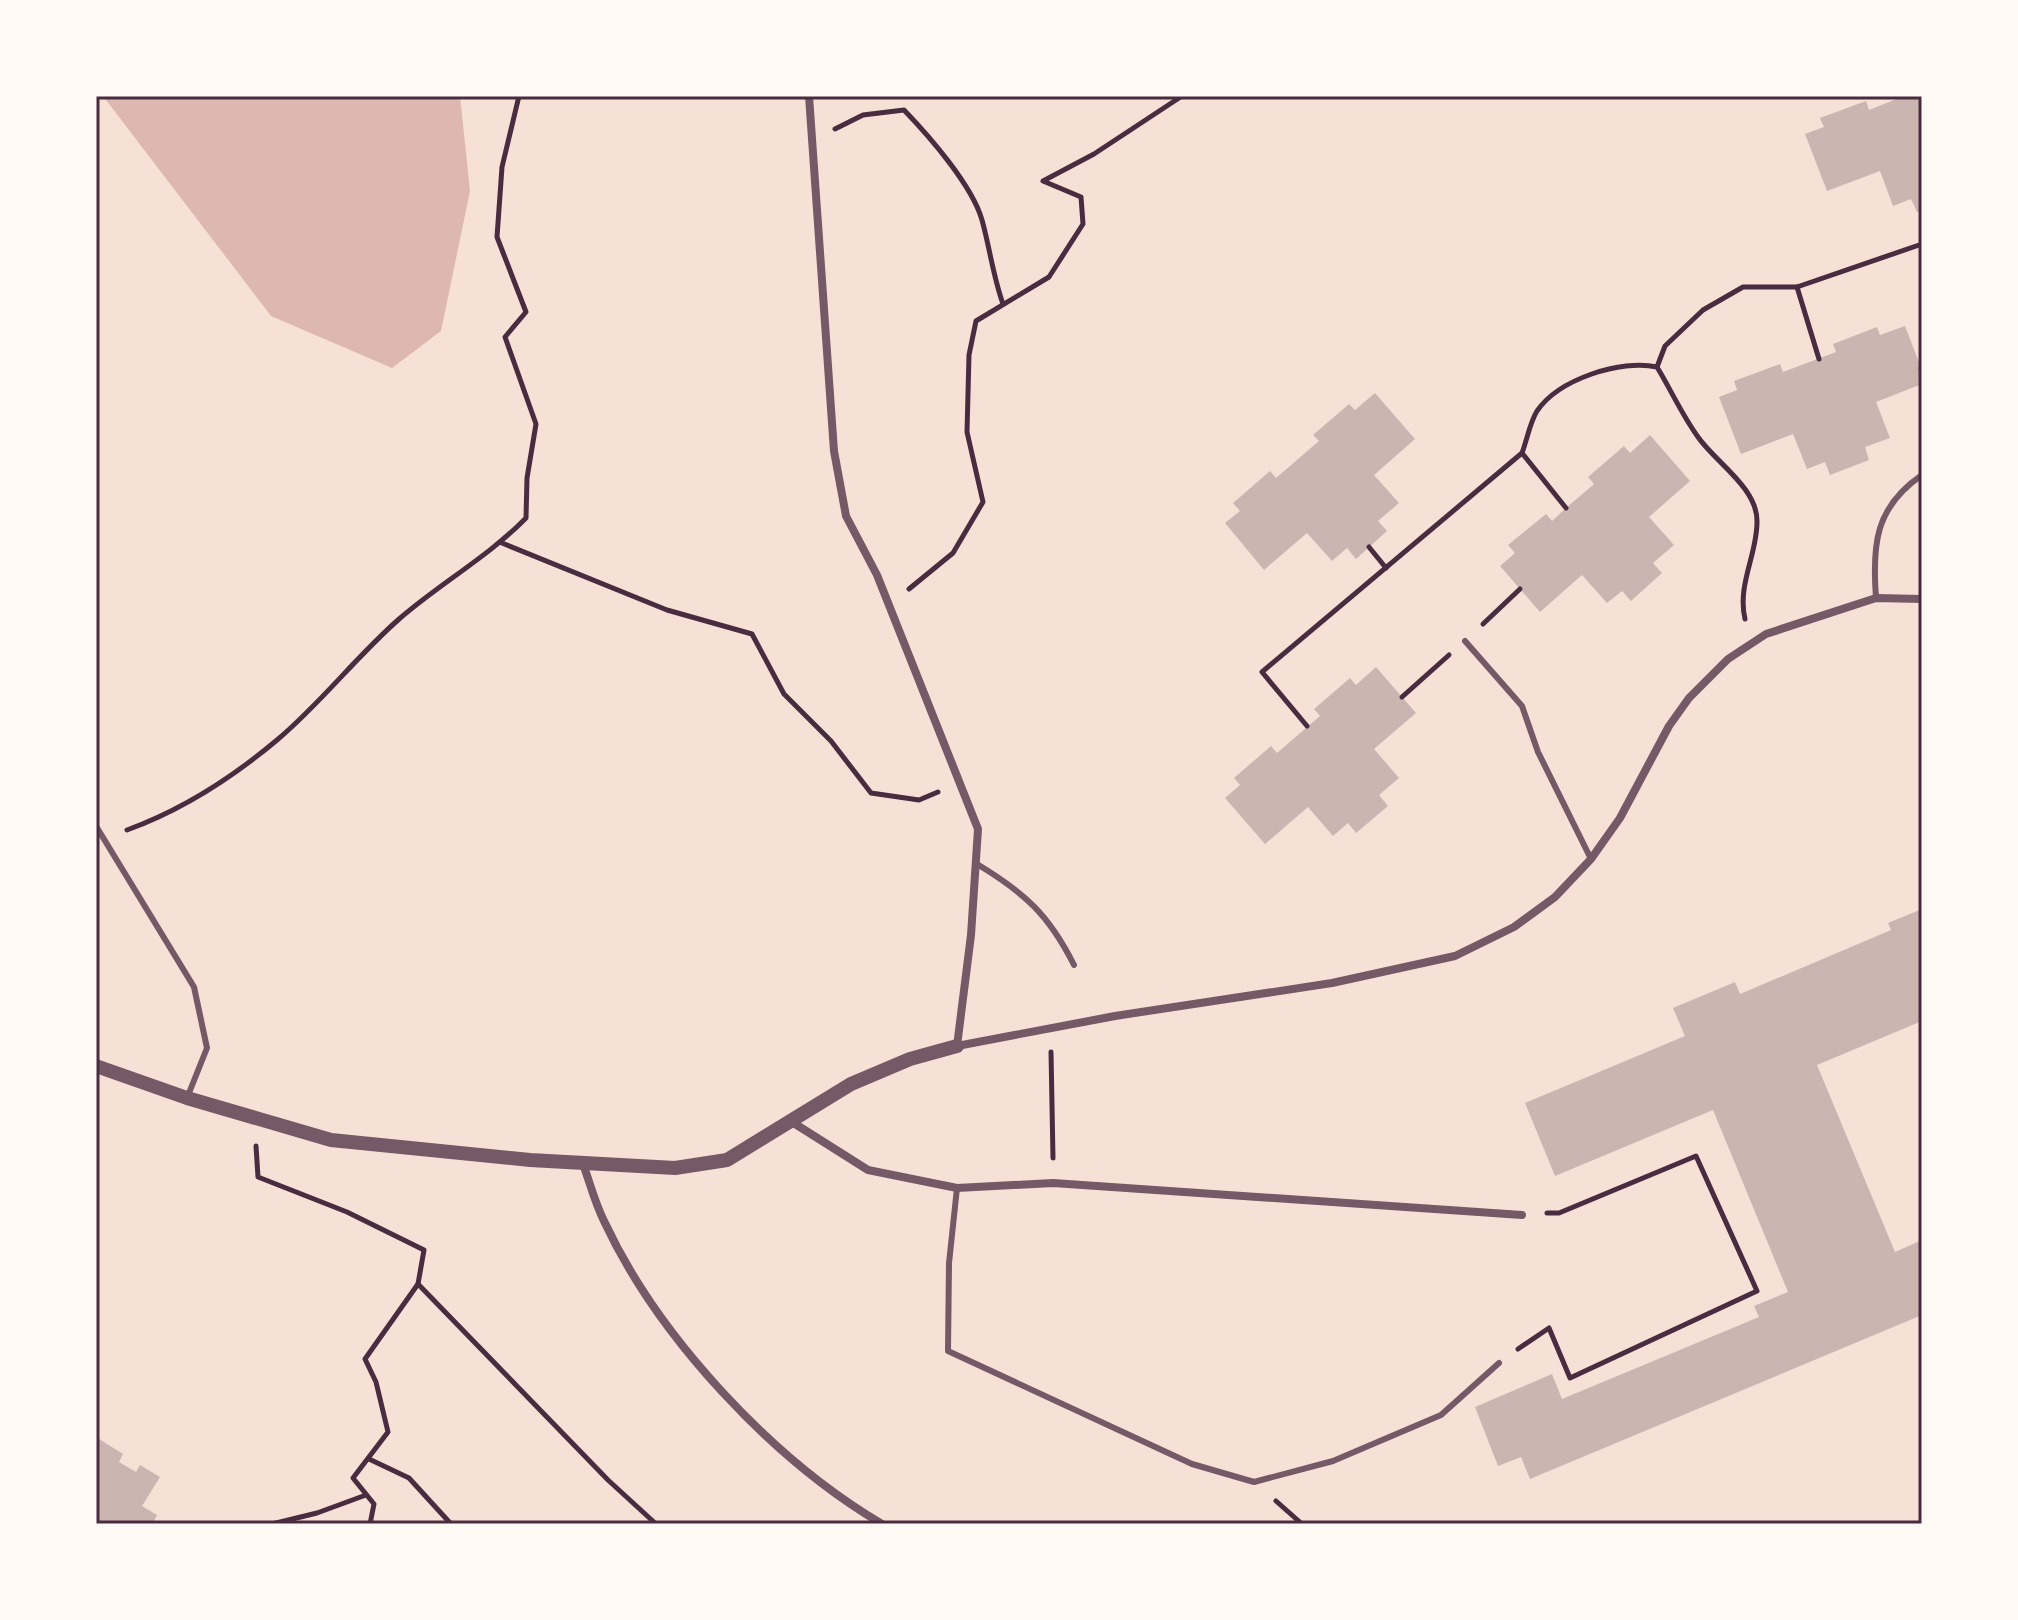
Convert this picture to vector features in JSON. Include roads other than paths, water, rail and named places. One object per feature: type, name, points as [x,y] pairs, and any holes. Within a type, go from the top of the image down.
[{"type":"street","points":[[809,96],[834,451],[846,516],[889,604],[978,829],[957,1046]]},
{"type":"street","points":[[96,1066],[187,1098],[331,1140],[583,1164],[675,1168],[727,1160],[851,1084],[910,1059],[957,1046],[1115,1016],[1332,983],[1455,956],[1514,927],[1555,897],[1591,859],[1620,818],[1669,726],[1689,698],[1728,659],[1766,634],[1876,598],[1922,599]]},
{"type":"street","points":[[792,1122],[868,1170],[957,1188],[1053,1183],[1522,1215]]},
{"type":"street","points":[[583,1164],[603,1221],[632,1271],[699,1368],[759,1430],[806,1470],[882,1524]]},
{"type":"lane","points":[[1876,598],[1877,530],[1900,490],[1922,475]]},
{"type":"lane","points":[[1465,641],[1522,706],[1538,752],[1591,859]]},
{"type":"lane","points":[[96,826],[194,987],[207,1048],[187,1098]]},
{"type":"lane","points":[[977,864],[1036,905],[1057,931],[1074,965]]},
{"type":"lane","points":[[957,1188],[949,1263],[948,1351],[1192,1464],[1254,1482],[1333,1461],[1441,1415],[1499,1363]]}]
